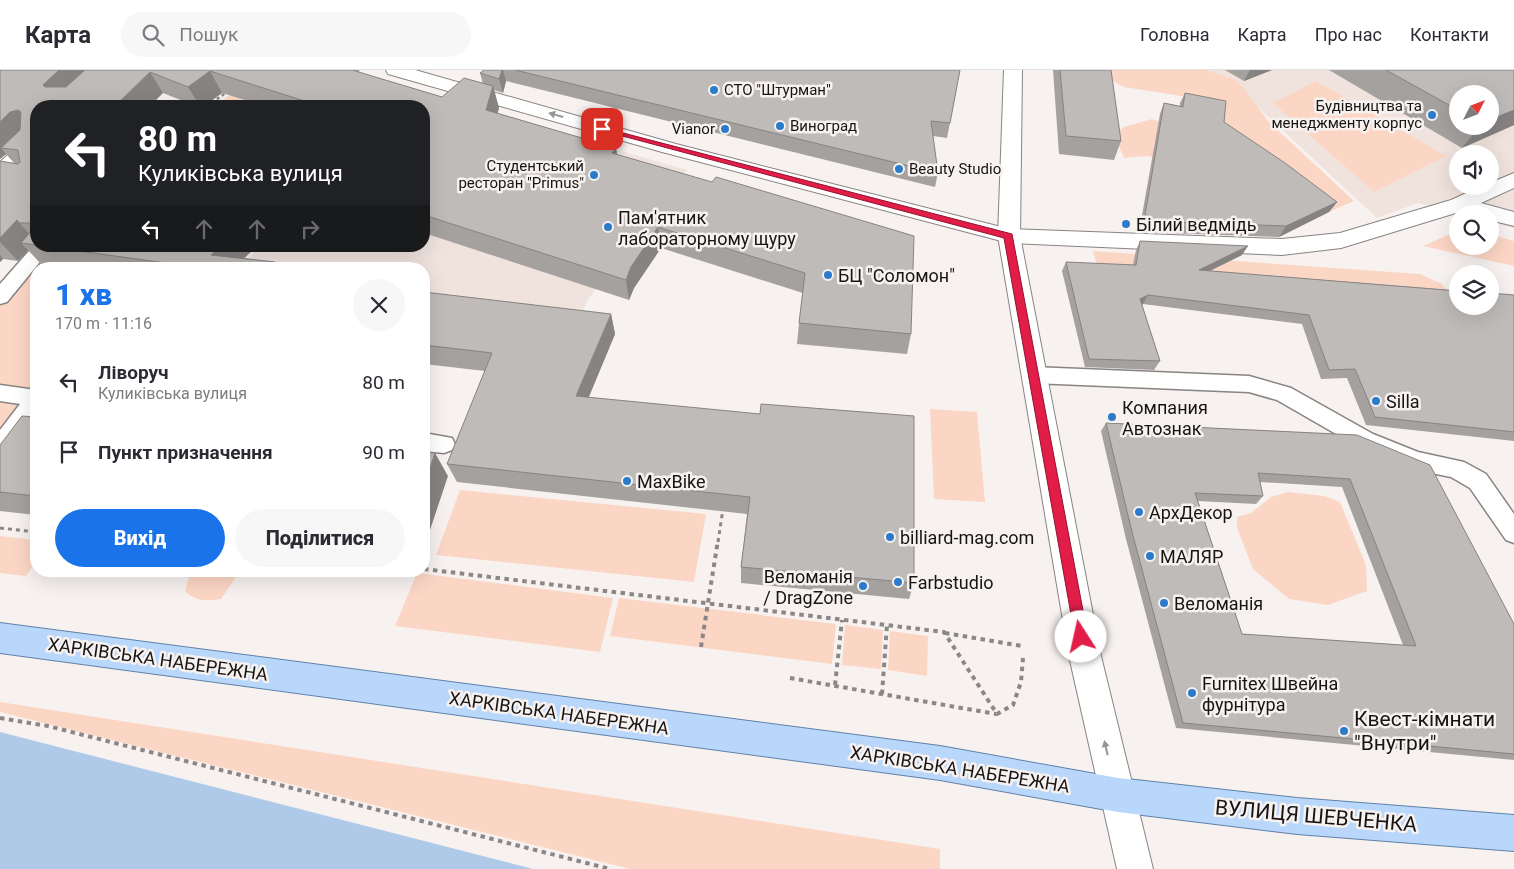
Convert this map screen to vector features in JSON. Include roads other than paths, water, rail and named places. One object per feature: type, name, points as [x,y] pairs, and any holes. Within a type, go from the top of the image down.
[{"type":"main road","name":"ХАРКІВСЬКА НАБЕРЕЖНА","points":[[0,638],[940,763],[1118,795]]},
{"type":"main road","name":"ВУЛИЦЯ ШЕВЧЕНКА","points":[[1118,795],[1297,816],[1514,834]]},
{"type":"street","points":[[395,70],[669,148],[1009,236],[1282,246],[1341,240],[1449,208]]},
{"type":"street","points":[[1013,70],[1009,236],[1085,656],[1135,869]]},
{"type":"street","points":[[6,174],[30,146]]},
{"type":"street","points":[[1459,205],[1514,180]]},
{"type":"street","points":[[1499,215],[1514,219]]},
{"type":"lane","points":[[30,262],[39,252]]},
{"type":"lane","points":[[0,297],[30,262]]},
{"type":"lane","points":[[1033,374],[1249,384],[1284,394],[1365,440],[1416,461],[1456,469],[1478,481],[1514,533]]},
{"type":"lane","points":[[0,393],[30,398]]},
{"type":"lane","points":[[0,446],[30,407]]},
{"type":"water","points":[[0,732],[533,869],[0,869]]},
{"type":"place","name":"СТО \"Штурман\"","points":[[714,90]]},
{"type":"place","name":"Будівництва та менеджменту корпус","points":[[1432,115]]},
{"type":"place","name":"Виноград","points":[[780,126]]},
{"type":"place","name":"Vianor","points":[[725,129]]},
{"type":"place","name":"Beauty Studio","points":[[899,169]]},
{"type":"place","name":"Студентський ресторан \"Primus\"","points":[[594,175]]},
{"type":"place","name":"Білий ведмідь","points":[[1126,224]]},
{"type":"place","name":"Пам'ятник лабораторному щуру","points":[[608,227]]},
{"type":"place","name":"БЦ \"Соломон\"","points":[[828,275]]},
{"type":"place","name":"Silla","points":[[1376,401]]},
{"type":"place","name":"Компания Автознак","points":[[1112,417]]},
{"type":"place","name":"MaxBike","points":[[627,481]]},
{"type":"place","name":"АрхДекор","points":[[1139,512]]},
{"type":"place","name":"billiard-mag.com","points":[[890,537]]},
{"type":"place","name":"МАЛЯР","points":[[1150,556]]},
{"type":"place","name":"Farbstudio","points":[[898,582]]},
{"type":"place","name":"Веломанія / DragZone","points":[[863,586]]},
{"type":"place","name":"Веломанія","points":[[1164,603]]},
{"type":"place","name":"Furnitex Швейна фурнітура","points":[[1192,693]]},
{"type":"place","name":"Квест-кімнати \"Внутри\"","points":[[1344,731]]}]
